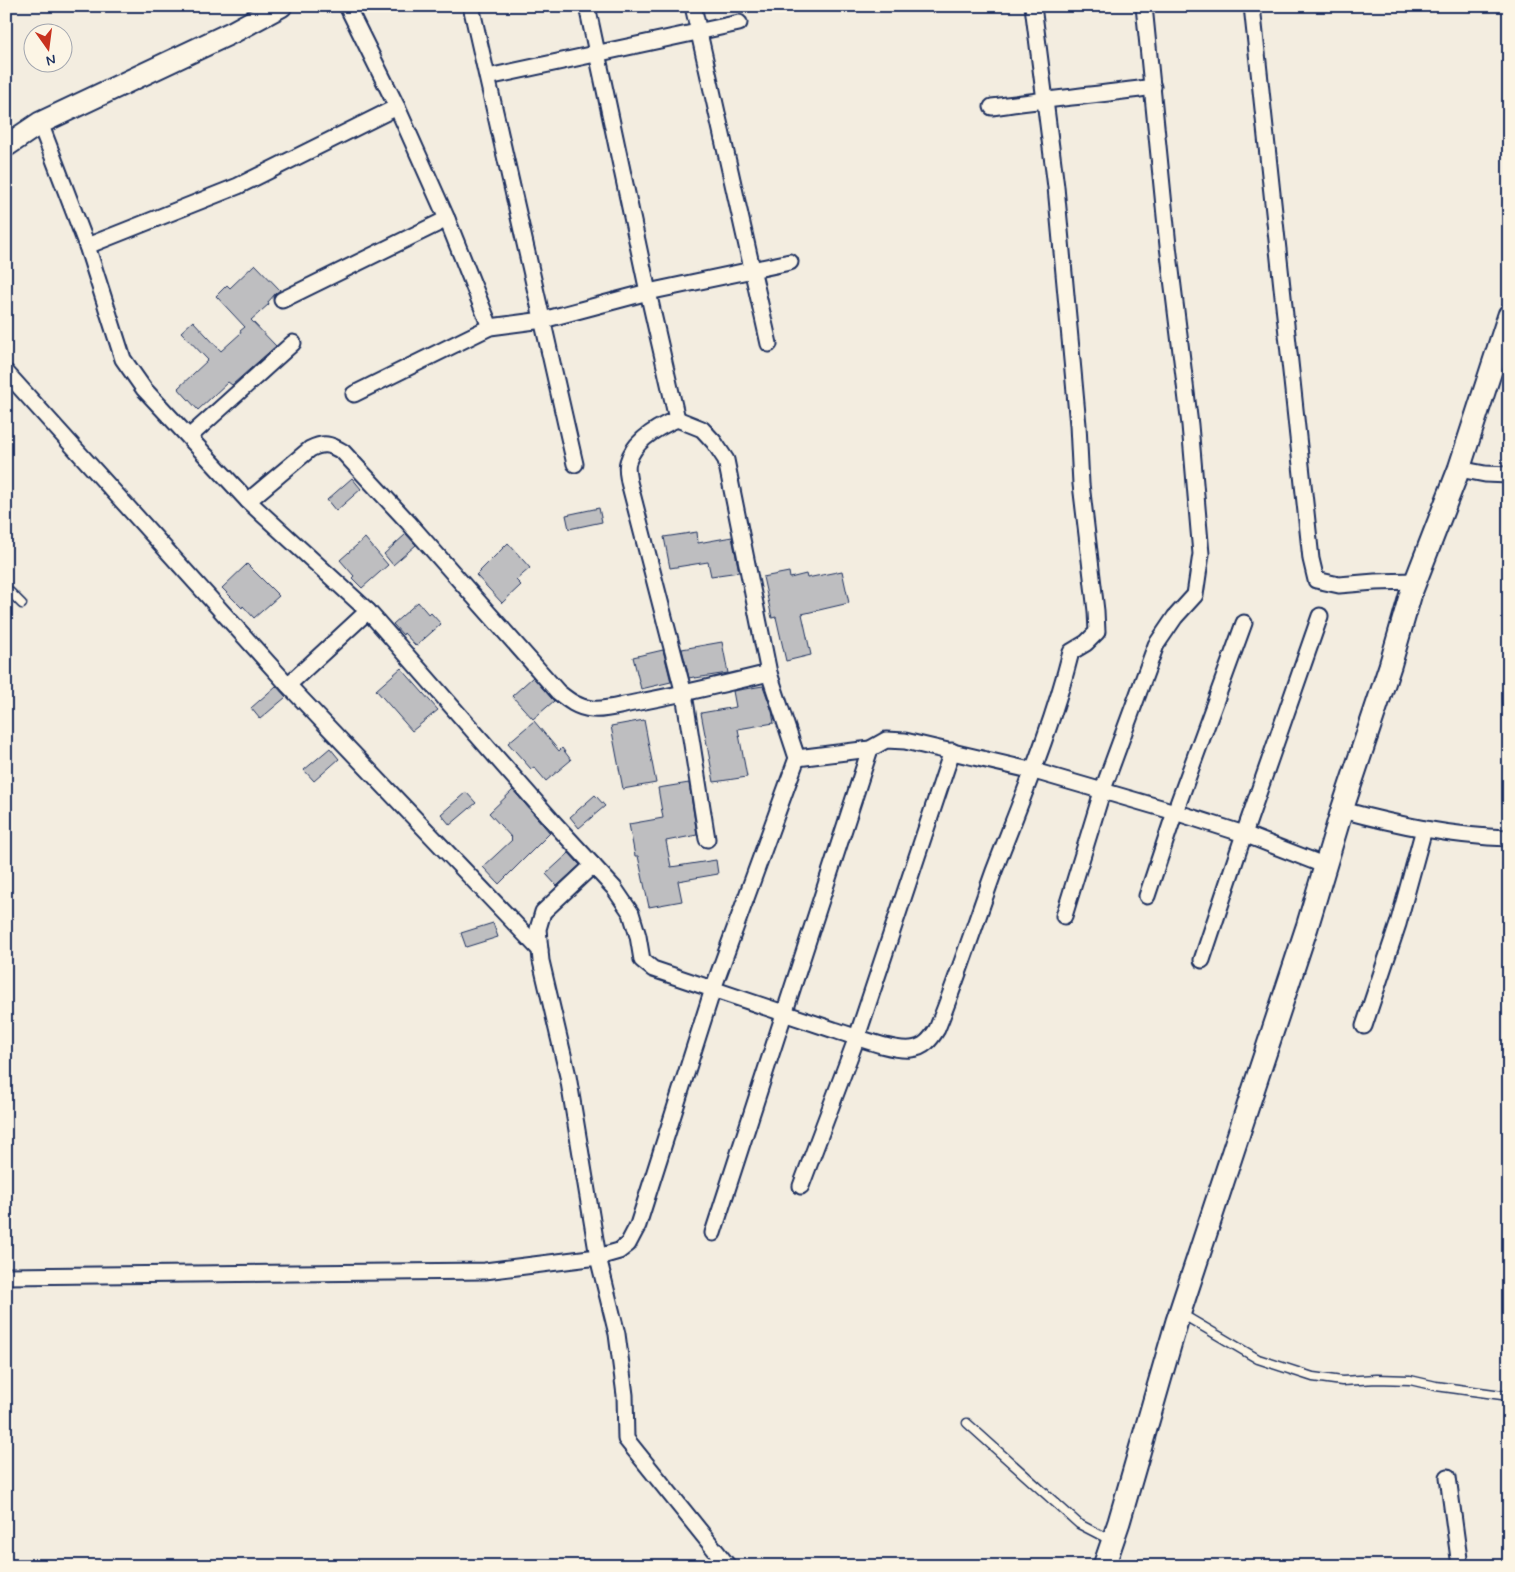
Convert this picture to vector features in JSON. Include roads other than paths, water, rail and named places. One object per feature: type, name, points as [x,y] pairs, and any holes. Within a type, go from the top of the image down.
[{"type":"street","points":[[6,146],[40,123],[233,32],[281,6]]},
{"type":"street","points":[[347,6],[397,107],[448,219],[490,327]]},
{"type":"street","points":[[471,6],[575,464]]},
{"type":"street","points":[[587,6],[677,420]]},
{"type":"street","points":[[693,6],[769,344]]},
{"type":"street","points":[[40,123],[87,246],[123,359],[144,389],[248,501],[368,611],[555,824],[614,888],[631,913],[645,964],[653,969],[785,1014],[857,1037],[896,1048],[911,1050],[920,1048],[931,1040],[937,1029],[950,998],[994,872],[1034,772],[1071,652],[1086,642],[1096,632],[1096,611],[1081,484],[1078,425],[1056,187],[1033,6]]},
{"type":"street","points":[[1064,916],[1102,792],[1156,645],[1175,617],[1195,595],[1201,554],[1190,425],[1168,246],[1144,6]]},
{"type":"street","points":[[1252,6],[1311,559],[1316,580],[1339,585],[1416,581]]},
{"type":"street","points":[[488,77],[739,22]]},
{"type":"street","points":[[992,107],[1109,94],[1153,87]]},
{"type":"street","points":[[87,246],[238,186],[397,107]]},
{"type":"street","points":[[282,300],[448,219]]},
{"type":"street","points":[[354,394],[490,327],[543,320],[648,292],[790,262]]},
{"type":"street","points":[[1110,1557],[1180,1313],[1326,866],[1342,810],[1416,581],[1459,469],[1509,316]]},
{"type":"street","points":[[189,437],[293,343]]},
{"type":"street","points":[[6,372],[288,685],[540,950]]},
{"type":"street","points":[[6,1276],[485,1272],[598,1257],[624,1248],[632,1238],[713,989],[798,758],[769,673],[726,460],[714,442],[702,429],[677,420],[662,425],[634,448],[627,464],[629,482],[684,694],[707,839]]},
{"type":"street","points":[[248,501],[310,449],[320,444],[332,445],[343,452],[408,522],[558,692],[570,702],[592,710],[684,694],[769,673]]},
{"type":"street","points":[[1459,469],[1485,474],[1509,475]]},
{"type":"street","points":[[288,685],[368,611]]},
{"type":"street","points":[[1202,960],[1320,616]]},
{"type":"street","points":[[1147,896],[1175,812],[1244,623]]},
{"type":"street","points":[[798,758],[870,750],[886,740],[905,740],[1034,772],[1175,812],[1244,834],[1326,866]]},
{"type":"street","points":[[713,1233],[870,750]]},
{"type":"street","points":[[801,1186],[857,1037],[952,751]]},
{"type":"street","points":[[1342,810],[1398,825],[1461,835],[1509,838]]},
{"type":"street","points":[[1364,1026],[1398,924],[1424,829]]},
{"type":"street","points":[[593,865],[543,912],[538,929],[541,961],[570,1085],[598,1257],[617,1334],[625,1395],[626,1439],[728,1566]]},
{"type":"street","points":[[1448,1477],[1460,1566]]},
{"type":"lane","points":[[6,588],[22,604]]},
{"type":"lane","points":[[1180,1313],[1258,1360],[1313,1377],[1342,1381],[1377,1378],[1410,1380],[1436,1386],[1509,1396]]},
{"type":"lane","points":[[968,1423],[1079,1524],[1110,1557]]}]
